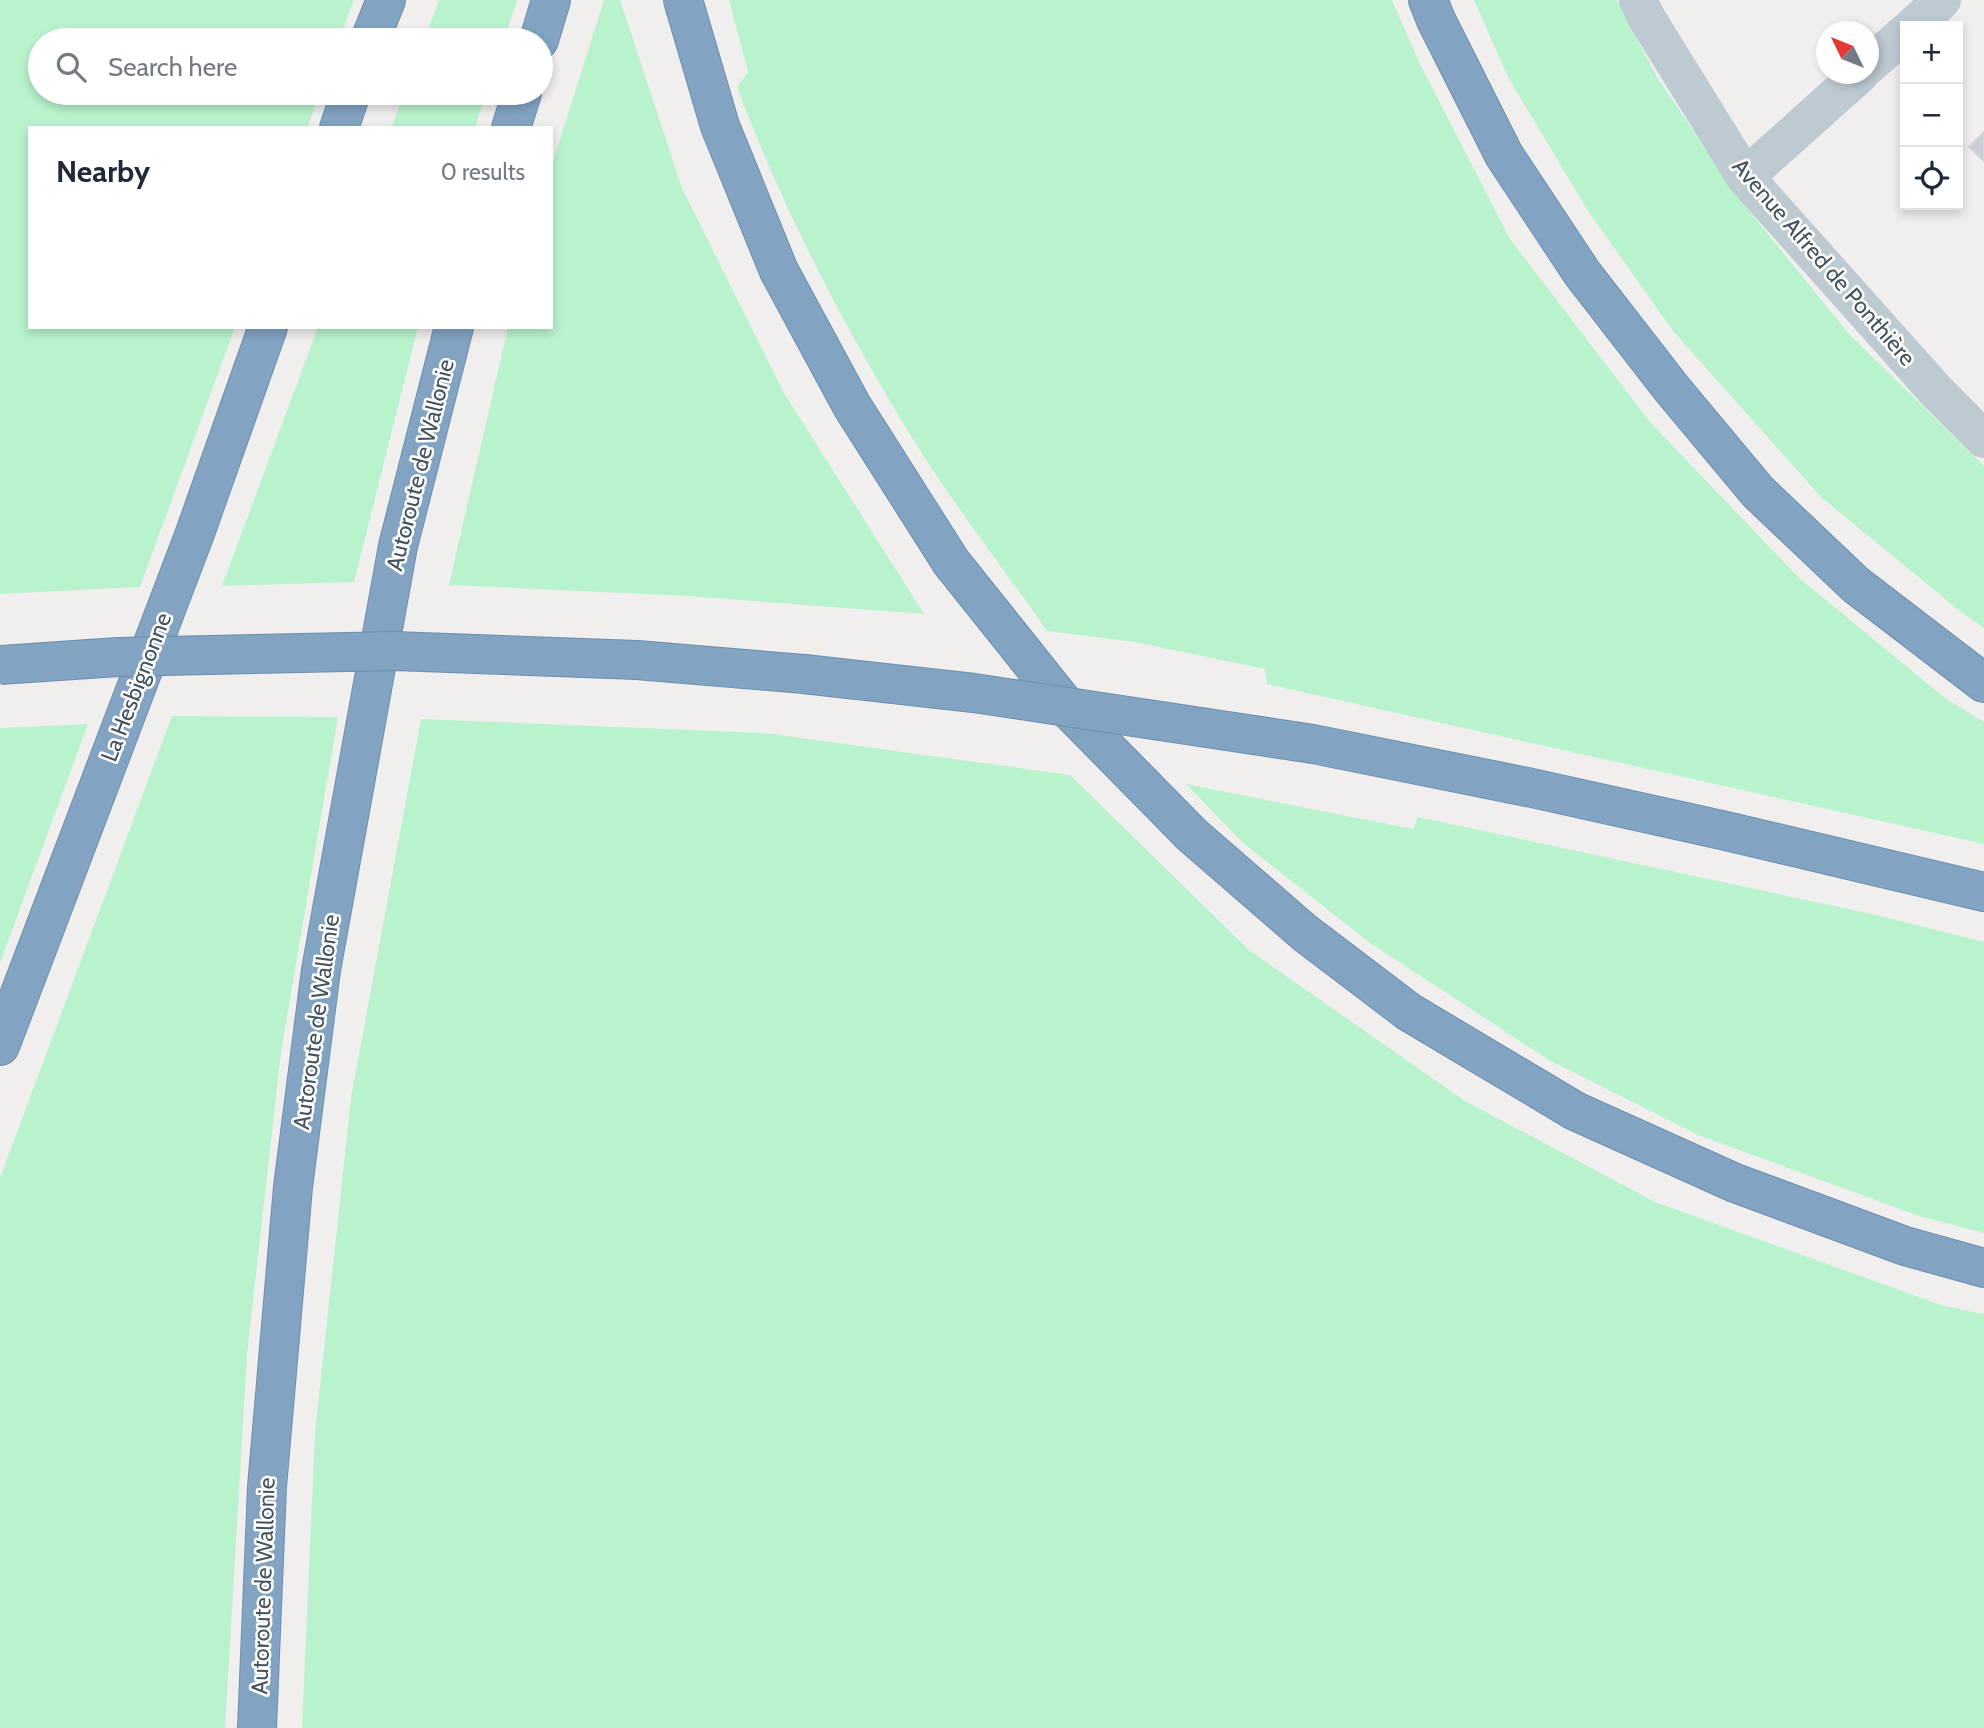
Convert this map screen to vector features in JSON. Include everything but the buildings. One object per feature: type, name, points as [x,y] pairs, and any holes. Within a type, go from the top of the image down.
[{"type":"highway","points":[[375,28],[386,0]]},
{"type":"highway","points":[[543,28],[551,0]]},
{"type":"highway","points":[[684,0],[720,126],[779,271],[852,406],[951,562],[1070,711],[1192,835],[1305,933],[1409,1012],[1575,1111],[1735,1183],[1905,1246],[1984,1268]]},
{"type":"highway","points":[[1428,0],[1504,155],[1582,273],[1672,390],[1758,492],[1836,566],[1984,684]]},
{"type":"highway","points":[[340,126],[347,105]]},
{"type":"highway","points":[[512,126],[518,105]]},
{"type":"highway","name":"La Hesbignonne","points":[[0,1046],[195,533],[267,329]]},
{"type":"highway","name":"Autoroute de Wallonie","points":[[257,1728],[267,1487],[293,1187],[321,970],[398,546],[453,329]]},
{"type":"highway","points":[[0,665],[118,657],[394,651],[638,660],[974,692],[1313,744],[1532,788],[1984,892]]},
{"type":"street","name":"Avenue Alfred de Ponthière","points":[[1638,0],[1745,177],[1936,391],[1984,439]]},
{"type":"street","points":[[1919,21],[1942,0]]},
{"type":"street","points":[[1879,56],[1900,37]]},
{"type":"street","points":[[1745,177],[1849,84]]},
{"type":"green space","points":[[0,0],[354,0],[344,28],[28,28],[28,105],[316,105],[308,126],[28,126],[28,329],[234,329],[140,587],[0,594]]},
{"type":"green space","points":[[439,0],[517,0],[508,28],[428,28]]},
{"type":"green space","points":[[604,0],[620,0],[682,188],[784,393],[924,614],[688,596],[449,585],[508,329],[553,329],[553,162]]},
{"type":"green space","points":[[729,0],[1392,0],[1419,62],[1510,239],[1650,422],[1799,578],[1945,698],[1984,722],[1984,844],[1267,684],[1265,669],[1135,642],[1047,631],[931,468],[865,358],[818,270],[775,180],[737,87],[748,72]]},
{"type":"green space","points":[[1474,0],[1617,0],[1658,79],[1741,201],[1849,334],[1984,466],[1984,628],[1821,497],[1673,331],[1588,211],[1508,77]]},
{"type":"green space","points":[[400,105],[482,105],[476,126],[392,126]]},
{"type":"green space","points":[[317,329],[417,329],[354,582],[222,586]]},
{"type":"green space","points":[[172,716],[338,717],[281,1052],[247,1354],[225,1728],[0,1728],[0,1178]]},
{"type":"green space","points":[[421,719],[765,733],[1070,775],[1249,950],[1465,1101],[1655,1202],[1944,1306],[1984,1314],[1984,1728],[302,1728],[315,1433],[351,1098]]},
{"type":"green space","points":[[88,724],[0,963],[0,728]]},
{"type":"green space","points":[[1186,784],[1413,829],[1418,817],[1872,914],[1984,942],[1984,1233],[1919,1216],[1698,1135],[1549,1060],[1370,943],[1242,842]]}]
